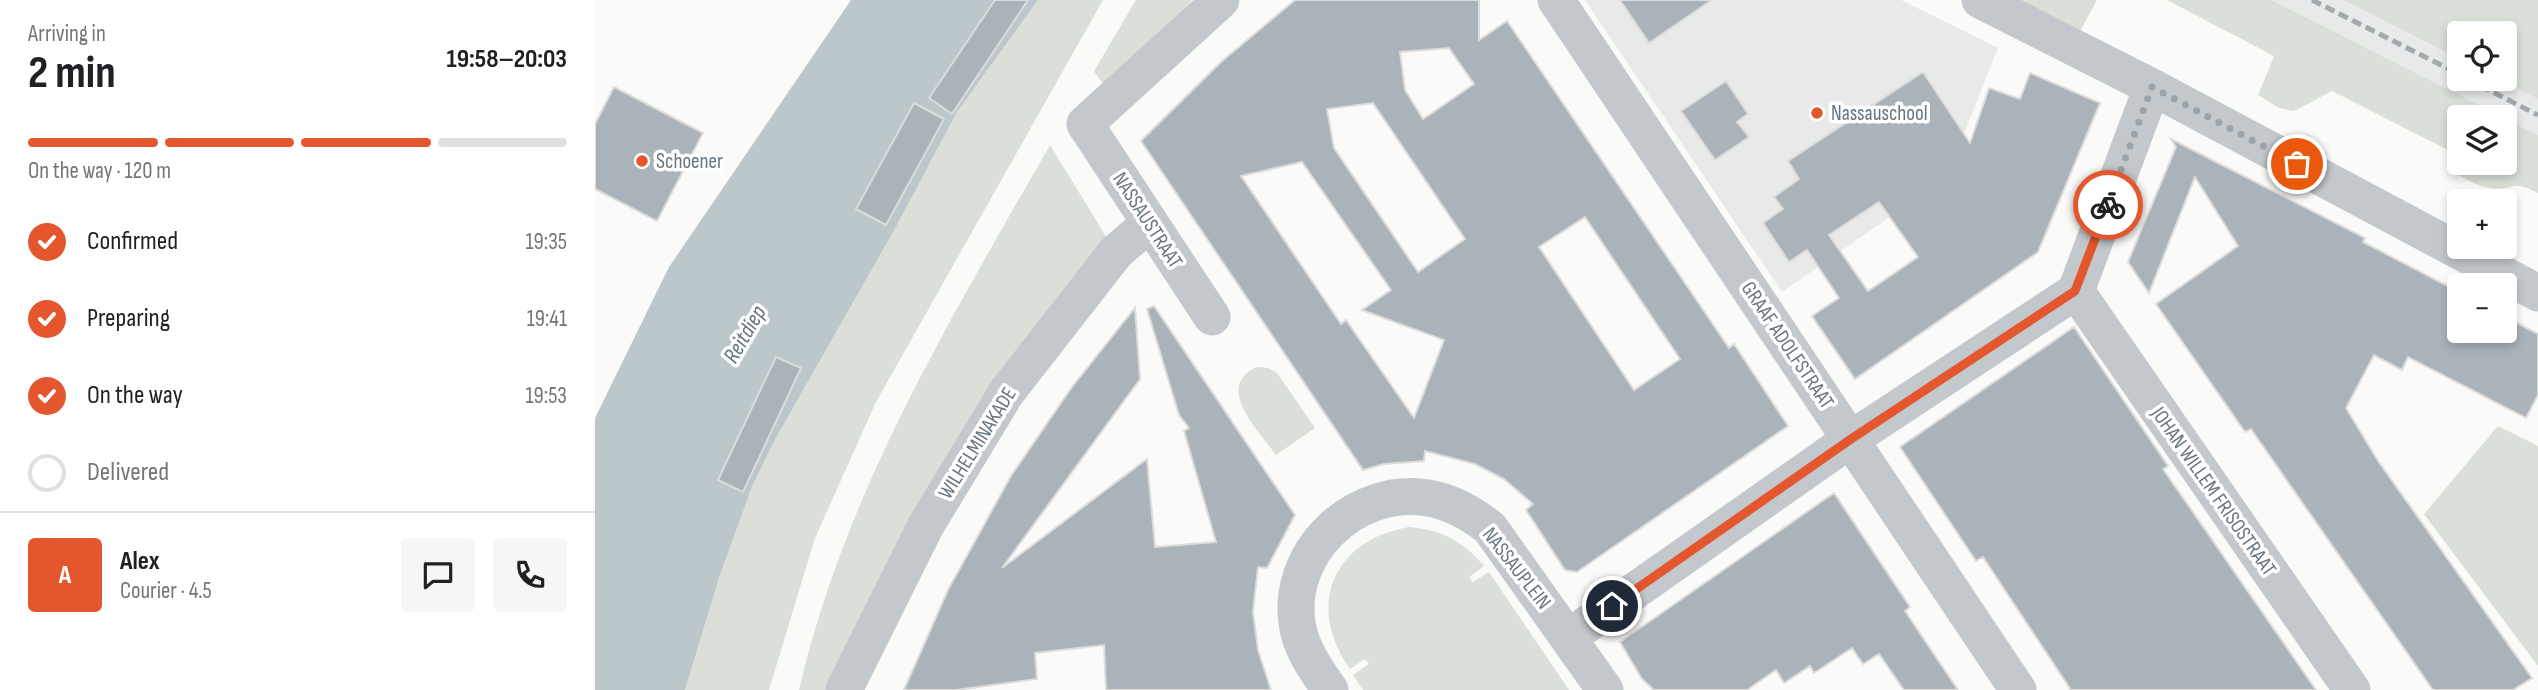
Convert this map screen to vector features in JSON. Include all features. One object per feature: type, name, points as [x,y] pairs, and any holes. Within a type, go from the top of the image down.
[{"type":"street","name":"NASSAUSTRAAT","points":[[1212,317],[1085,124],[1221,0]]},
{"type":"street","name":"GRAAF ADOLFSTRAAT","points":[[1556,0],[2018,690]]},
{"type":"street","points":[[1980,0],[2152,87],[2538,293]]},
{"type":"street","points":[[1569,637],[1851,439],[2075,291],[2152,87]]},
{"type":"street","name":"WILHELMINAKADE","points":[[844,690],[925,527],[1006,393],[1116,252],[1150,223]]},
{"type":"street","name":"JOHAN WILLEM FRISOSTRAAT","points":[[2075,291],[2352,690]]},
{"type":"street","name":"NASSAUPLEIN","points":[[1330,690],[1304,648],[1298,628],[1298,587],[1311,552],[1340,504],[1370,505],[1408,497],[1450,504],[1471,514],[1505,546],[1605,690]]},
{"type":"shaded area","points":[[1038,0],[1103,0],[876,402],[815,538],[769,690],[685,690],[720,575],[752,487],[772,445],[896,227],[957,112]]},
{"type":"shaded area","points":[[1136,0],[1192,0],[1105,88],[1094,71]]},
{"type":"shaded area","name":"Nassauschool","points":[[1585,0],[1901,0],[1998,48],[1947,177],[1782,292]]},
{"type":"shaded area","points":[[2016,0],[2097,0],[2079,33]]},
{"type":"shaded area","points":[[2167,0],[2271,0],[2479,105],[2447,105],[2447,149],[2332,91],[2294,111],[2279,108],[2258,95],[2274,56]]},
{"type":"shaded area","points":[[2271,0],[2343,0],[2447,53],[2447,89]]},
{"type":"shaded area","points":[[2343,0],[2538,0],[2538,99],[2517,88],[2517,21],[2447,21],[2447,53]]},
{"type":"shaded area","points":[[2517,88],[2538,99],[2538,135],[2517,124],[2517,105],[2479,105],[2451,91],[2517,91]]},
{"type":"shaded area","points":[[2517,124],[2538,135],[2538,193],[2522,186],[2497,189],[2459,175],[2517,175]]},
{"type":"shaded area","points":[[1050,145],[1110,243],[836,690],[799,690],[819,617],[872,477],[939,342]]},
{"type":"shaded area","points":[[1257,367],[1268,368],[1277,373],[1315,428],[1276,455],[1251,422],[1239,397],[1239,385],[1244,375]]},
{"type":"shaded area","points":[[2498,426],[2538,446],[2538,666],[2424,514]]},
{"type":"shaded area","points":[[1409,527],[1451,538],[1476,557],[1484,566],[1469,577],[1473,582],[1489,572],[1569,690],[1363,690],[1353,675],[1369,664],[1365,659],[1350,669],[1336,645],[1330,622],[1329,600],[1334,579],[1345,561],[1361,546],[1383,534]]},
{"type":"water","name":"Reitdiep","points":[[851,0],[1038,0],[957,112],[896,227],[772,445],[752,487],[720,575],[685,690],[595,690],[595,418],[669,267]]},
{"type":"building","points":[[995,0],[1028,0],[952,114],[929,98]]},
{"type":"building","points":[[1295,0],[1479,0],[1479,40],[1507,21],[1729,348],[1734,344],[1788,426],[1577,572],[1565,570],[1526,510],[1533,504],[1504,479],[1475,464],[1425,451],[1424,461],[1384,464],[1363,470],[1141,141],[1221,62]],"holes":[[[1449,48],[1474,84],[1423,119],[1405,90],[1400,52]],[[1373,103],[1465,239],[1418,272],[1334,148],[1327,109]],[[1302,162],[1391,290],[1362,310],[1444,340],[1414,418],[1346,320],[1341,324],[1241,176]],[[1585,217],[1680,359],[1634,390],[1539,247]]]},
{"type":"building","points":[[1620,0],[1712,0],[1649,43]]},
{"type":"building","points":[[1923,72],[1970,143],[1989,88],[2020,99],[2030,73],[2100,103],[2038,252],[1855,379],[1812,316],[1839,298],[1807,250],[1789,262],[1763,223],[1783,209],[1774,197],[1799,179],[1788,161]],"holes":[[[1879,202],[1918,257],[1868,291],[1829,235]]]},
{"type":"building","points":[[1726,81],[1748,114],[1737,122],[1749,137],[1715,160],[1681,111]]},
{"type":"building","name":"Schoener","points":[[614,87],[703,133],[657,221],[595,189],[595,124]]},
{"type":"building","points":[[914,103],[944,119],[886,225],[856,209]]},
{"type":"building","points":[[2171,139],[2365,238],[2363,242],[2447,286],[2447,343],[2517,343],[2517,323],[2538,334],[2538,395],[2526,418],[2408,357],[2402,370],[2374,355],[2346,408],[2378,461],[2532,678],[2513,690],[2433,690],[2251,429],[2245,432],[2156,304],[2238,246],[2195,177],[2149,293],[2128,262],[2176,147]]},
{"type":"building","points":[[1154,306],[1295,515],[1267,568],[1258,567],[1253,612],[1258,650],[1271,690],[1106,690],[1104,645],[1035,653],[1037,679],[956,690],[904,690],[948,590],[1011,476],[1072,387],[1135,308],[1140,379],[1002,568],[1147,459],[1155,547],[1216,542],[1184,431],[1189,428],[1179,415],[1147,309]]},
{"type":"building","points":[[2074,327],[2168,466],[2163,469],[2316,690],[2071,690],[1983,557],[1976,561],[1900,447]]},
{"type":"building","points":[[776,357],[801,368],[743,492],[718,480]]},
{"type":"building","points":[[1834,493],[1910,607],[1905,611],[1958,690],[1904,690],[1879,654],[1863,664],[1852,648],[1814,673],[1810,666],[1784,683],[1776,670],[1747,690],[1654,690],[1642,679],[1620,642]]},
{"type":"railway","points":[[2312,0],[2447,68]]},
{"type":"railway","points":[[2491,91],[2538,115]]},
{"type":"way so far","points":[[2108,205],[2152,87],[2297,164]]},
{"type":"place","name":"Nassauschool","points":[[1817,113]]},
{"type":"place","name":"Schoener","points":[[642,161]]},
{"type":"route","points":[[1612,606],[1851,439],[2075,291],[2108,205]]}]
